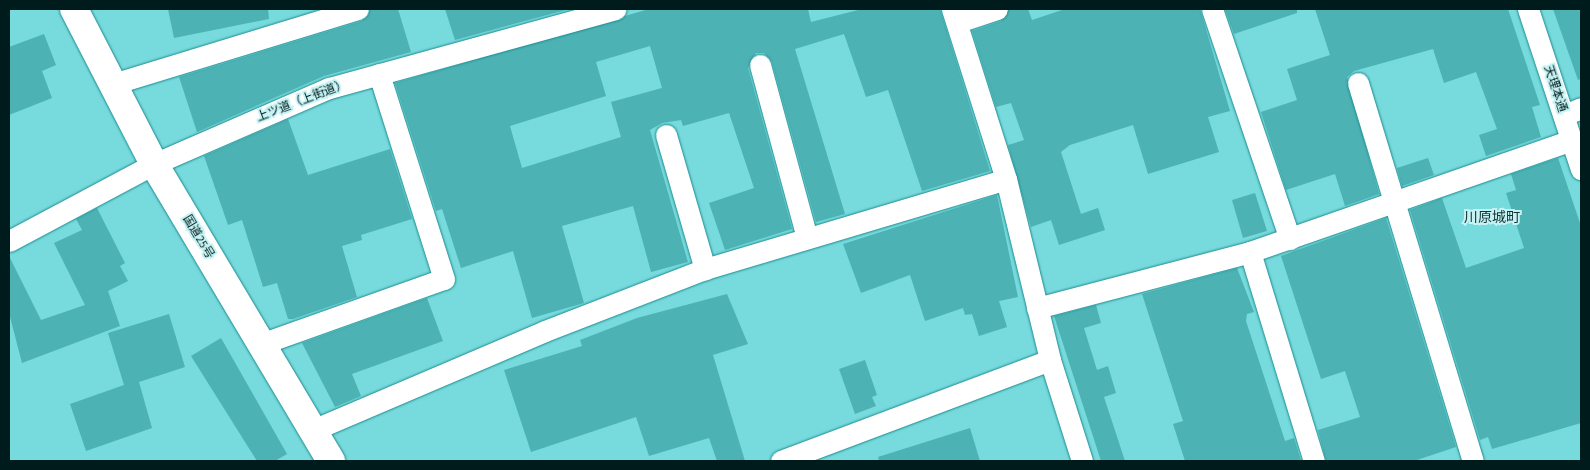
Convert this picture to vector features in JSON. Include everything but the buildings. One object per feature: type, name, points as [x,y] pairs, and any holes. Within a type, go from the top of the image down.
[{"type":"highway","name":"国道25号","points":[[74,9],[154,164],[331,461]]},
{"type":"street","points":[[113,84],[358,9]]},
{"type":"street","name":"上ツ道（上街道）","points":[[9,241],[154,164],[329,88],[614,9]]},
{"type":"street","points":[[997,9],[955,15],[1006,180],[1050,360],[1082,461]]},
{"type":"street","points":[[1212,9],[1290,239]]},
{"type":"street","name":"天理本通","points":[[1528,9],[1572,112],[1571,140],[1581,169]]},
{"type":"street","points":[[760,65],[807,238]]},
{"type":"street","points":[[262,344],[444,279],[379,74]]},
{"type":"street","points":[[1358,83],[1473,461]]},
{"type":"street","points":[[666,135],[705,269]]},
{"type":"street","points":[[1037,308],[1250,252],[1396,204],[1571,140]]},
{"type":"street","points":[[312,430],[545,331],[705,269],[1006,180]]},
{"type":"street","points":[[1250,252],[1314,461]]},
{"type":"street","points":[[781,461],[1050,360]]},
{"type":"district","name":"川原城町","points":[[1492,218]]}]
